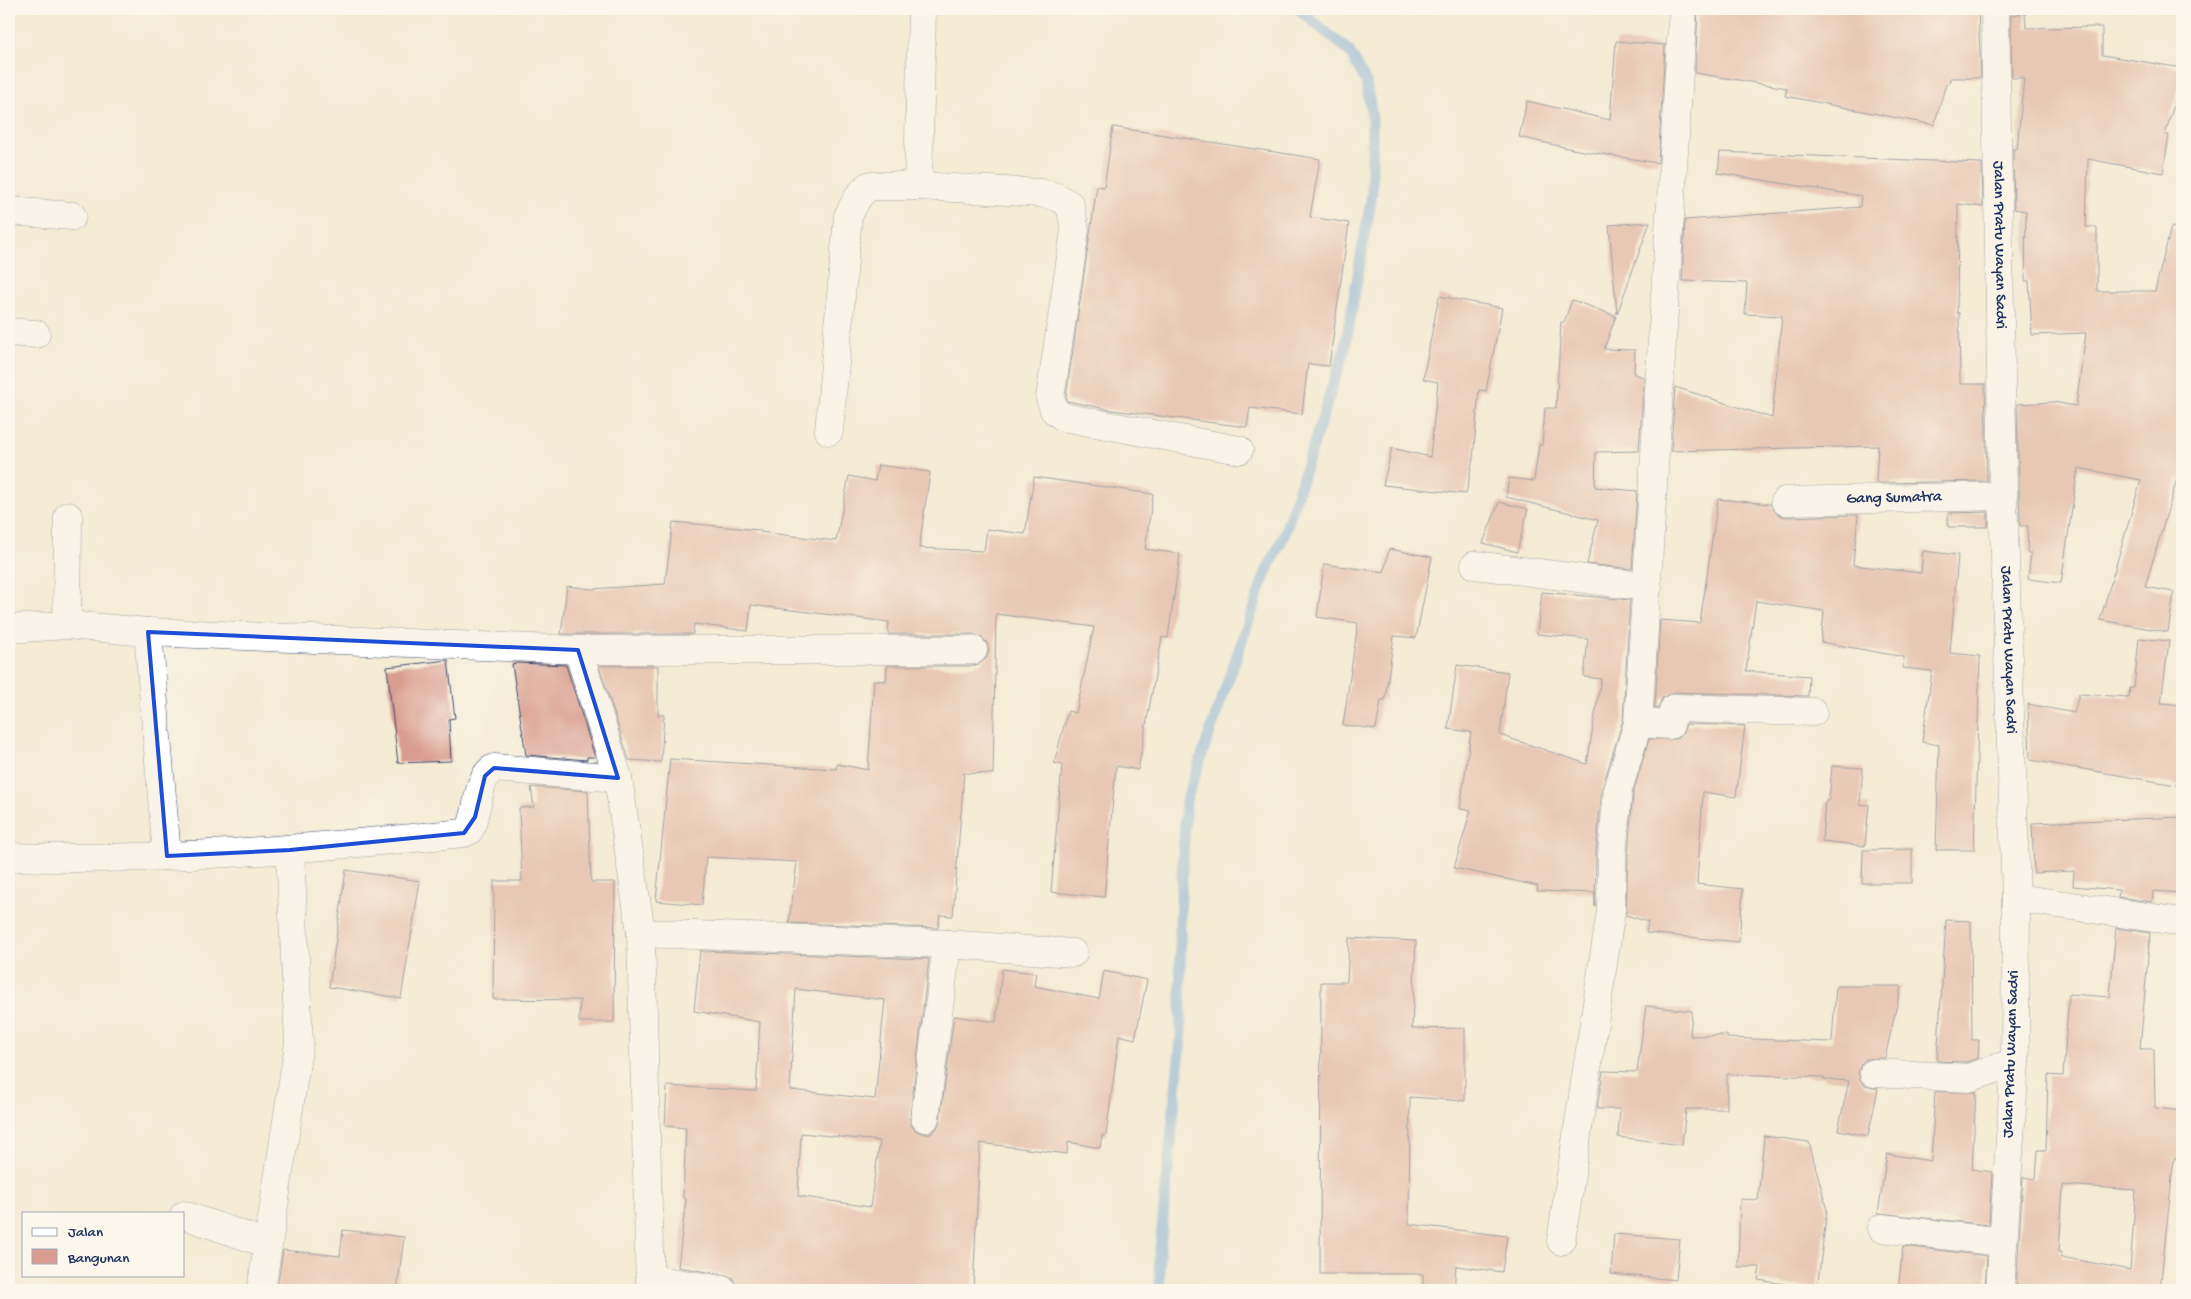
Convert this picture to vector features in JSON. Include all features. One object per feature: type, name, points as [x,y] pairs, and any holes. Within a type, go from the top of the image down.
[{"type":"street","points":[[918,186],[922,9]]},
{"type":"street","points":[[1561,1241],[1611,911],[1612,854],[1618,790],[1638,723],[1683,9]]},
{"type":"street","name":"Jalan Pratu Wayan Sadri","points":[[1995,9],[2003,496],[2016,898],[2015,1062],[2000,1290]]},
{"type":"street","points":[[829,431],[848,216],[858,197],[868,186],[918,186],[1040,193],[1057,197],[1070,205],[1075,230],[1050,398],[1054,410],[1063,417],[1239,450]]},
{"type":"street","points":[[9,211],[72,216]]},
{"type":"street","points":[[9,332],[36,334]]},
{"type":"street","name":"Gang Sumatra","points":[[1785,501],[2003,496]]},
{"type":"street","points":[[67,625],[68,516]]},
{"type":"street","points":[[1475,566],[1648,587]]},
{"type":"street","points":[[9,629],[67,625],[148,632],[578,650],[972,650]]},
{"type":"street","points":[[148,632],[168,856]]},
{"type":"street","points":[[578,650],[618,778],[641,933],[650,1285],[723,1290]]},
{"type":"street","points":[[1638,723],[1670,724],[1674,708],[1813,712]]},
{"type":"street","points":[[9,857],[168,856],[290,850],[464,833],[469,831],[475,817],[484,776],[494,768],[618,778]]},
{"type":"street","points":[[261,1290],[299,1043],[290,850]]},
{"type":"street","points":[[2016,898],[2182,922]]},
{"type":"street","points":[[641,933],[947,944],[1073,953]]},
{"type":"street","points":[[924,1118],[947,944]]},
{"type":"street","points":[[1874,1072],[1969,1078],[2015,1062]]},
{"type":"street","points":[[185,1215],[268,1244]]},
{"type":"street","points":[[1881,1228],[2003,1242]]},
{"type":"highlighted area","points":[[148,632],[578,650],[618,778],[494,768],[485,776],[475,817],[464,833],[290,850],[167,856]]},
{"type":"building","points":[[1698,9],[1978,9],[1981,78],[1950,78],[1949,84],[1946,84],[1934,125],[1785,96],[1787,88],[1695,73]]},
{"type":"building","points":[[2025,13],[2026,28],[2102,27],[2102,55],[2182,68],[2182,77],[2165,135],[2169,135],[2163,173],[2088,159],[2086,227],[2097,227],[2097,291],[2155,291],[2171,227],[2182,229],[2182,480],[2177,479],[2145,587],[2174,592],[2168,632],[2100,620],[2141,480],[2078,468],[2061,583],[2028,579],[2031,553],[2027,553],[2028,526],[2020,526],[2017,404],[2053,402],[2076,406],[2086,333],[2032,335],[2029,281],[2025,281],[2026,211],[2014,209],[2013,149],[2017,149],[2024,78],[2012,78],[2011,15]]},
{"type":"building","points":[[1616,41],[1665,45],[1658,163],[1577,150],[1519,137],[1527,101],[1610,120]]},
{"type":"building","points":[[1113,127],[1320,159],[1310,217],[1349,223],[1329,366],[1308,364],[1302,414],[1250,408],[1247,427],[1112,410],[1067,401],[1066,397],[1097,186],[1104,187]]},
{"type":"building","points":[[1720,152],[1982,163],[1983,207],[1958,204],[1957,313],[1959,313],[1960,384],[1985,384],[1987,481],[1876,483],[1878,446],[1671,451],[1675,387],[1772,418],[1782,316],[1745,314],[1747,283],[1682,281],[1685,220],[1860,207],[1861,196],[1718,173]]},
{"type":"building","points":[[1650,222],[1617,314],[1609,225]]},
{"type":"building","points":[[1439,296],[1502,308],[1486,391],[1479,390],[1473,459],[1466,494],[1383,485],[1392,448],[1430,457],[1438,382],[1423,379]]},
{"type":"building","points":[[1572,300],[1616,316],[1604,349],[1635,350],[1634,374],[1644,377],[1639,451],[1596,452],[1595,487],[1637,491],[1632,569],[1587,564],[1598,520],[1506,497],[1509,478],[1534,481],[1539,445],[1542,445],[1545,408],[1556,408],[1561,322],[1564,322]]},
{"type":"building","points":[[878,465],[930,472],[919,548],[984,551],[987,529],[1025,534],[1034,477],[1153,494],[1145,549],[1180,554],[1168,638],[1162,637],[1138,770],[1116,766],[1104,897],[1051,892],[1062,765],[1054,763],[1068,711],[1076,713],[1094,627],[996,614],[993,774],[964,773],[953,916],[940,915],[938,928],[789,923],[797,862],[706,857],[702,905],[656,901],[670,759],[836,769],[837,764],[868,770],[874,680],[886,681],[887,666],[973,666],[981,663],[987,657],[989,650],[987,643],[981,637],[973,634],[888,634],[889,622],[751,605],[748,631],[694,624],[693,634],[561,634],[567,586],[592,589],[665,584],[673,522],[760,530],[760,532],[836,541],[849,476],[875,481]]},
{"type":"building","points":[[1718,499],[1770,504],[1777,514],[1785,517],[1858,515],[1853,565],[1921,573],[1923,551],[1958,555],[1950,653],[1980,656],[1974,850],[1936,850],[1939,745],[1922,742],[1932,671],[1903,668],[1904,657],[1821,642],[1824,611],[1756,601],[1746,671],[1809,676],[1808,696],[1674,692],[1662,698],[1658,709],[1655,708],[1660,620],[1700,623]]},
{"type":"building","points":[[1499,502],[1528,509],[1517,552],[1483,543]]},
{"type":"building","points":[[1988,512],[1988,527],[1948,527],[1948,513]]},
{"type":"building","points":[[1389,549],[1432,557],[1416,638],[1394,636],[1385,700],[1381,700],[1376,729],[1343,725],[1358,623],[1317,617],[1324,564],[1384,572]]},
{"type":"building","points":[[1542,592],[1630,600],[1623,720],[1602,789],[1596,853],[1595,907],[1595,893],[1537,891],[1538,886],[1454,868],[1471,810],[1460,809],[1471,732],[1448,729],[1457,665],[1508,672],[1500,735],[1587,764],[1601,679],[1584,677],[1588,639],[1537,634]]},
{"type":"building","points":[[2139,638],[2169,641],[2161,703],[2182,705],[2182,786],[2030,760],[2028,704],[2074,713],[2079,694],[2129,697],[2130,688],[2134,688]]},
{"type":"building","points":[[448,660],[455,718],[449,719],[451,761],[398,763],[387,667]]},
{"type":"building","points":[[512,664],[566,665],[595,757],[587,757],[587,760],[526,755]]},
{"type":"building","points":[[599,666],[658,666],[658,715],[664,715],[661,762],[629,760]]},
{"type":"building","points":[[1686,724],[1745,726],[1736,797],[1703,792],[1697,884],[1743,889],[1739,942],[1646,933],[1648,922],[1626,915],[1633,793],[1649,739],[1676,739],[1682,735]]},
{"type":"building","points":[[1832,766],[1863,768],[1860,804],[1869,805],[1865,846],[1822,841],[1825,801],[1829,801]]},
{"type":"building","points":[[531,787],[588,791],[591,882],[615,882],[614,1022],[579,1022],[580,1000],[493,999],[494,881],[522,881],[519,808],[534,807]]},
{"type":"building","points":[[2182,817],[2182,893],[2153,891],[2152,902],[2118,897],[2119,890],[2073,886],[2074,871],[2034,873],[2032,823]]},
{"type":"building","points":[[1912,849],[1912,883],[1862,883],[1863,850]]},
{"type":"building","points":[[346,870],[420,881],[401,998],[329,987]]},
{"type":"building","points":[[1946,920],[1971,921],[1972,1040],[1979,1040],[1978,1058],[1967,1062],[1937,1061]]},
{"type":"building","points":[[2116,928],[2150,933],[2140,1049],[2154,1049],[2155,1108],[2182,1111],[2182,1159],[2174,1158],[2160,1290],[2016,1290],[2023,1177],[2036,1179],[2038,1150],[2046,1150],[2048,1075],[2063,1076],[2069,994],[2110,997]],"holes":[[[2063,1185],[2136,1190],[2130,1270],[2061,1257],[2062,1252],[2059,1252]]]},
{"type":"building","points":[[1349,938],[1416,941],[1412,1029],[1465,1028],[1465,1101],[1410,1097],[1409,1224],[1507,1236],[1502,1272],[1456,1266],[1454,1290],[1423,1290],[1423,1274],[1320,1274],[1321,982],[1347,982]]},
{"type":"building","points":[[700,951],[929,959],[910,1116],[910,1124],[915,1130],[924,1134],[931,1133],[937,1128],[940,1120],[954,1016],[996,1022],[1002,969],[1036,973],[1034,986],[1099,999],[1104,971],[1147,980],[1135,1039],[1119,1035],[1106,1136],[1102,1135],[1100,1148],[1068,1142],[1067,1154],[980,1143],[973,1290],[905,1287],[905,1290],[738,1290],[733,1278],[726,1275],[678,1267],[686,1199],[683,1198],[686,1128],[665,1126],[667,1086],[756,1091],[760,1022],[694,1011]],"holes":[[[796,989],[885,1000],[875,1099],[790,1090]],[[801,1133],[880,1141],[870,1207],[798,1196]]]},
{"type":"building","points":[[1836,986],[1901,986],[1885,1058],[1866,1059],[1861,1064],[1858,1072],[1860,1080],[1865,1086],[1878,1089],[1868,1136],[1838,1130],[1849,1081],[1824,1079],[1824,1077],[1727,1074],[1727,1109],[1686,1109],[1682,1145],[1618,1137],[1620,1109],[1597,1109],[1603,1071],[1637,1072],[1646,1006],[1692,1011],[1690,1036],[1727,1035],[1727,1038],[1832,1042]]},
{"type":"building","points":[[1935,1092],[1976,1092],[1972,1169],[1992,1172],[1989,1225],[1878,1213],[1887,1154],[1931,1161]]},
{"type":"building","points":[[1764,1136],[1809,1142],[1827,1210],[1817,1289],[1758,1280],[1760,1267],[1738,1267],[1740,1199],[1758,1200]]},
{"type":"building","points":[[343,1230],[404,1237],[397,1290],[277,1290],[283,1250],[340,1256]]},
{"type":"building","points":[[1614,1234],[1680,1239],[1676,1280],[1611,1274]]},
{"type":"building","points":[[1903,1246],[1987,1256],[1985,1290],[1898,1290]]},
{"type":"waterway","points":[[1160,1290],[1159,1258],[1181,1039],[1180,917],[1186,801],[1266,572],[1283,538],[1345,348],[1372,194],[1372,117],[1366,82],[1349,51],[1298,9]]}]
